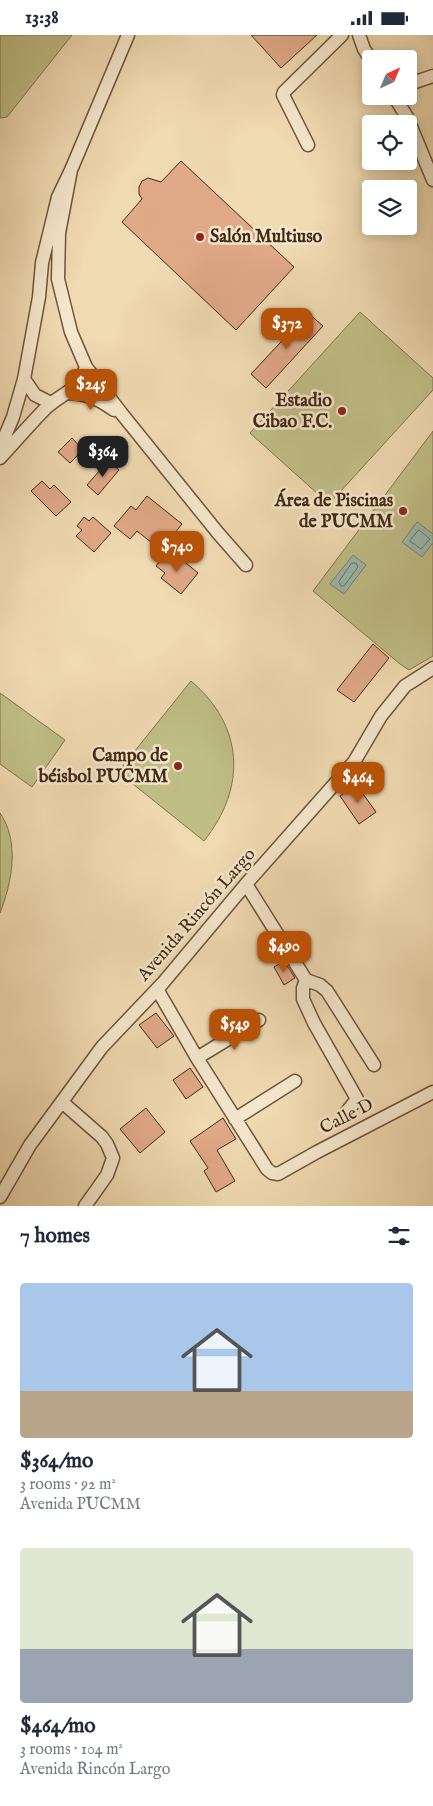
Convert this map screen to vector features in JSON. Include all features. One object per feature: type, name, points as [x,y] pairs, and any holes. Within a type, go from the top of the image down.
[{"type":"street","points":[[0,448],[13,417],[24,379],[42,263],[58,197],[72,170],[128,35]]},
{"type":"street","points":[[308,145],[283,95],[342,35]]},
{"type":"street","points":[[359,35],[365,50]]},
{"type":"street","points":[[418,81],[433,76]]},
{"type":"street","points":[[399,105],[433,180]]},
{"type":"street","points":[[72,170],[58,233],[58,279],[71,332],[86,367],[218,533],[246,565]]},
{"type":"street","points":[[0,459],[51,403],[76,386],[82,378],[86,367]]},
{"type":"street","points":[[24,379],[35,395],[51,403]]},
{"type":"street","points":[[66,393],[82,393],[100,400],[122,414]]},
{"type":"street","name":"Avenida Rincón Largo","points":[[0,1197],[30,1145],[102,1047],[156,989],[354,762],[381,716],[405,687],[432,669]]},
{"type":"street","points":[[246,884],[306,980],[320,985],[327,991],[374,1065]]},
{"type":"street","points":[[306,980],[303,988],[303,999],[314,1023],[357,1099],[346,1113]]},
{"type":"street","points":[[156,989],[235,1119],[295,1081]]},
{"type":"street","points":[[197,1059],[259,1019]]},
{"type":"street","name":"Calle D","points":[[235,1119],[267,1169],[272,1173],[278,1174],[433,1092]]},
{"type":"street","points":[[62,1102],[102,1137],[113,1158],[107,1175],[85,1206]]},
{"type":"shaded area","points":[[0,35],[72,35],[7,117],[0,118]]},
{"type":"shaded area","name":"Estadio Cibao F.C.","points":[[360,312],[433,378],[433,390],[329,504],[250,433]]},
{"type":"shaded area","name":"Área de Piscinas de PUCMM","points":[[433,431],[433,656],[409,670],[313,591]]},
{"type":"shaded area","name":"Campo de béisbol PUCMM","points":[[191,681],[209,699],[221,717],[230,737],[233,758],[233,779],[228,800],[204,841],[118,772]]},
{"type":"shaded area","points":[[0,693],[65,740],[32,787],[0,764]]},
{"type":"shaded area","points":[[0,813],[10,837],[12,862],[8,888],[0,913]]},
{"type":"water","points":[[417,522],[433,534],[433,543],[422,557],[402,542]]},
{"type":"water","points":[[353,555],[366,565],[344,594],[330,584]]},
{"type":"building","points":[[251,35],[317,35],[281,68]]},
{"type":"building","name":"Salón Multiuso","points":[[181,161],[294,267],[236,330],[122,222],[142,199],[139,194],[139,187],[142,181],[148,178],[161,182]]},
{"type":"building","points":[[308,313],[323,326],[266,388],[251,374]]},
{"type":"building","points":[[72,438],[83,450],[70,463],[58,452]]},
{"type":"building","points":[[108,461],[119,470],[98,495],[87,485]]},
{"type":"building","points":[[42,481],[50,489],[54,485],[71,502],[56,516],[31,491]]},
{"type":"building","points":[[147,496],[182,524],[170,539],[161,532],[152,543],[137,531],[130,539],[114,526],[131,506],[136,510]]},
{"type":"building","points":[[84,517],[89,521],[93,517],[111,533],[94,552],[76,536],[82,530],[77,526]]},
{"type":"building","points":[[166,553],[177,562],[180,558],[198,573],[181,594],[161,578],[165,573],[156,566]]},
{"type":"building","points":[[373,644],[389,658],[354,702],[337,690]]},
{"type":"building","points":[[356,784],[376,812],[359,824],[340,796]]},
{"type":"building","points":[[284,961],[295,978],[284,985],[274,967]]},
{"type":"building","points":[[156,1013],[174,1036],[157,1048],[139,1025]]},
{"type":"building","points":[[190,1068],[203,1087],[186,1099],[173,1080]]},
{"type":"building","points":[[146,1108],[165,1132],[140,1153],[120,1129]]},
{"type":"building","points":[[223,1118],[236,1139],[217,1150],[235,1181],[216,1192],[204,1171],[208,1168],[190,1141]]},
{"type":"place","name":"Salón Multiuso","points":[[200,237]]},
{"type":"place","name":"Estadio Cibao F.C.","points":[[342,411]]},
{"type":"place","name":"Área de Piscinas de PUCMM","points":[[403,511]]},
{"type":"place","name":"Campo de béisbol PUCMM","points":[[178,766]]}]
